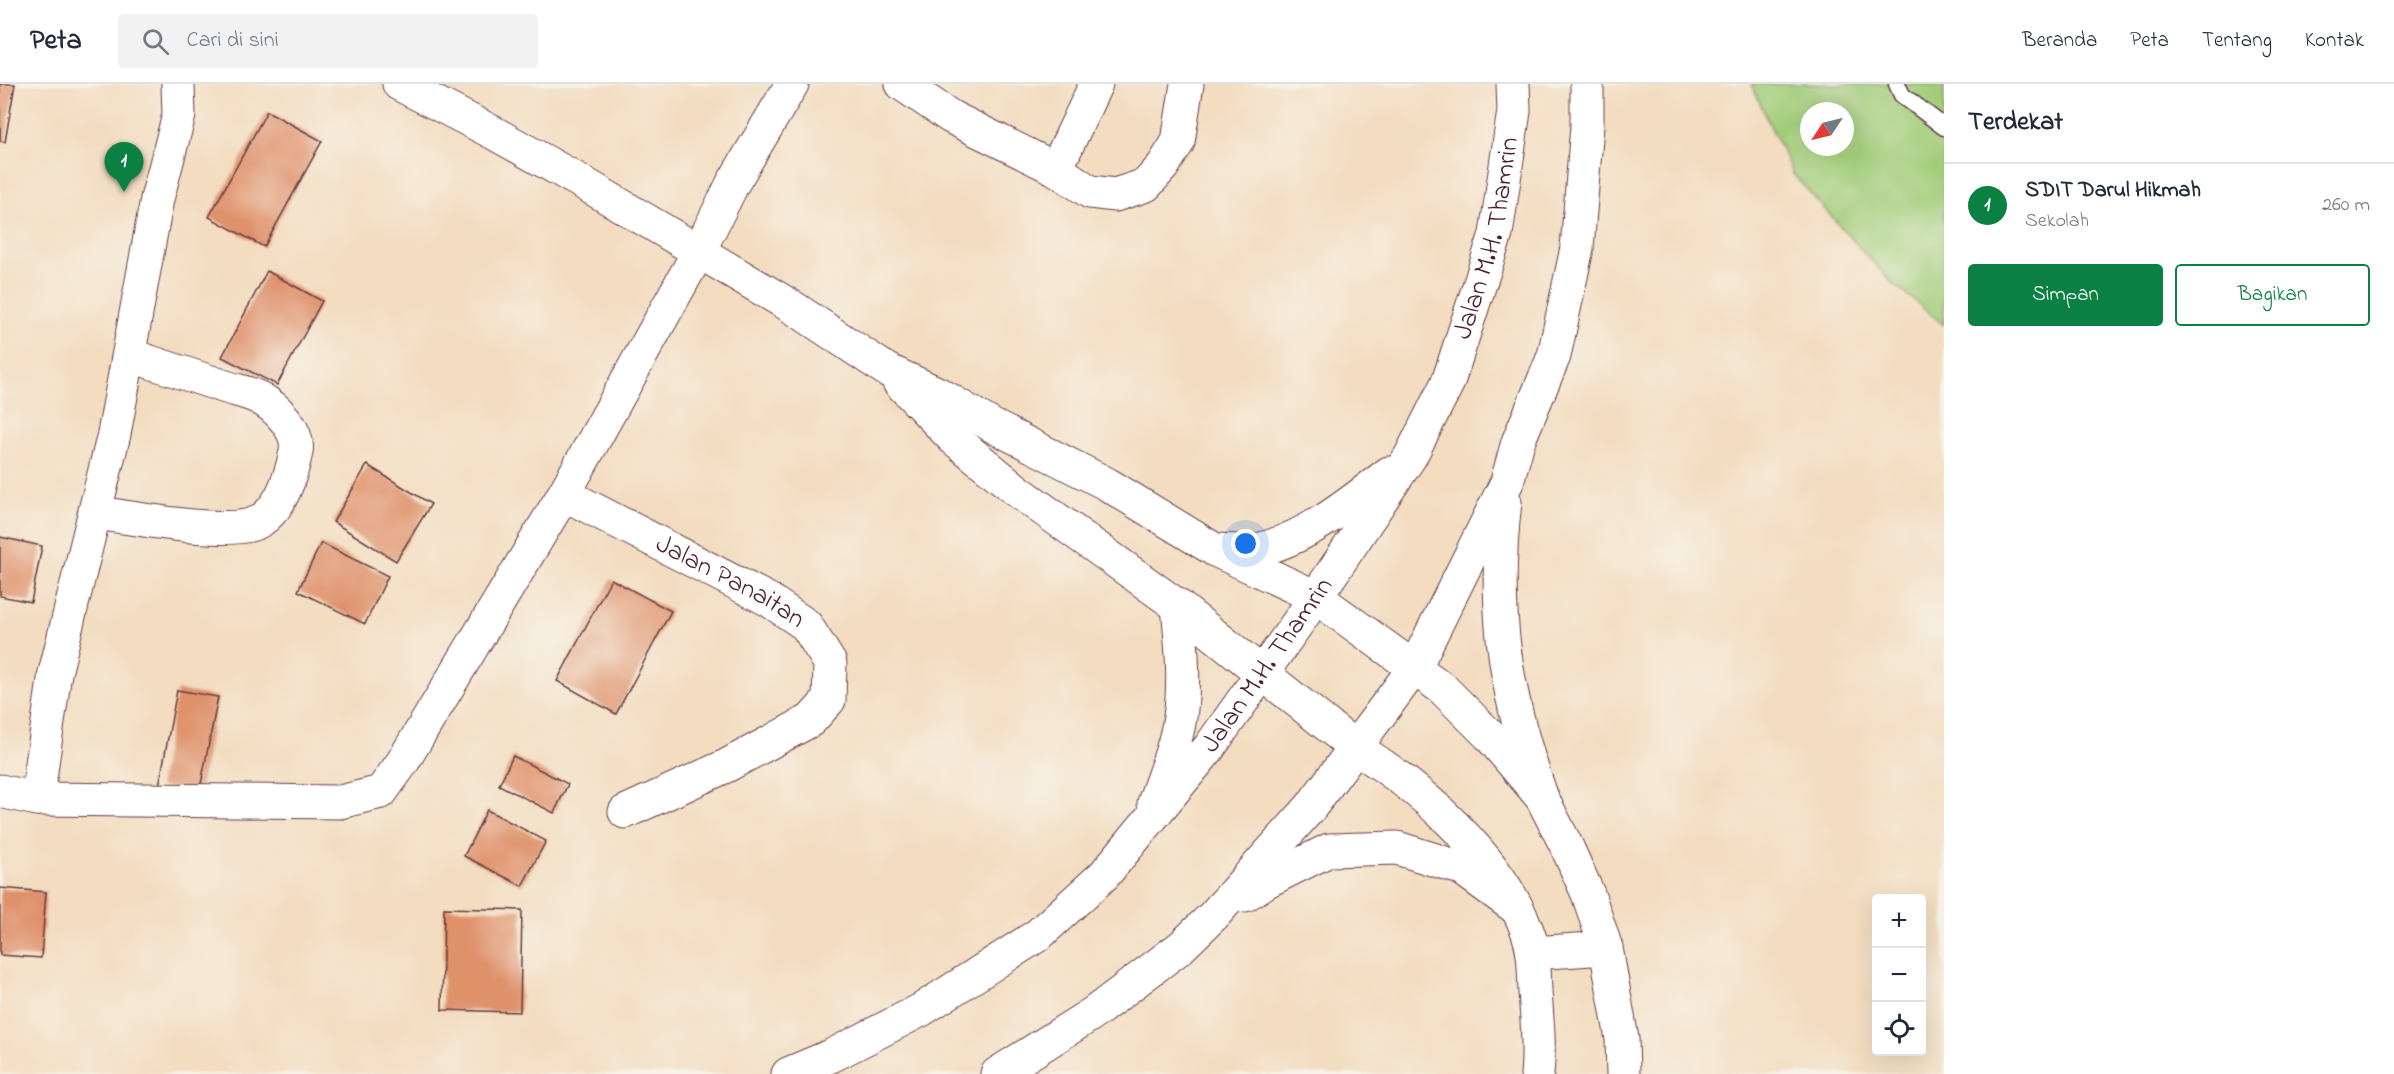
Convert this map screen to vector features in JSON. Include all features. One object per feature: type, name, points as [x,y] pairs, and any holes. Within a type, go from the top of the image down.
[{"type":"street","points":[[37,799],[55,674],[96,513],[129,355],[157,199],[179,115],[178,84]]},
{"type":"street","points":[[399,84],[494,133],[699,251],[794,308],[887,370],[941,395],[993,426],[1107,484],[1215,550],[1316,597],[1442,688],[1489,735],[1542,798]]},
{"type":"street","points":[[0,791],[37,799],[340,801],[381,792],[402,763],[564,495],[699,251],[733,183],[792,84]]},
{"type":"street","points":[[902,84],[951,117],[1056,169],[1090,192],[1115,195],[1146,184],[1163,166],[1178,142],[1187,84]]},
{"type":"street","points":[[1056,169],[1096,84]]},
{"type":"street","name":"Jalan M.H. Thamrin","points":[[788,1074],[831,1056],[921,1010],[1038,935],[1104,875],[1209,748],[1316,597],[1410,457],[1448,382],[1496,234],[1514,111],[1513,84]]},
{"type":"street","points":[[1587,84],[1587,126],[1577,248],[1554,356],[1518,442],[1507,483],[1501,536],[1499,589],[1503,642],[1511,695],[1524,747],[1542,798],[1588,894],[1606,948],[1622,1039],[1623,1074]]},
{"type":"street","points":[[96,513],[212,528],[242,528],[259,522],[271,511],[291,474],[297,444],[292,429],[279,414],[260,399],[129,355]]},
{"type":"street","points":[[887,370],[952,438],[1020,492],[1178,606],[1356,748],[1384,765],[1453,823],[1490,865],[1528,933],[1533,953],[1539,1056],[1537,1074]]},
{"type":"street","points":[[1215,550],[1259,550],[1285,541],[1314,526],[1361,495],[1410,457]]},
{"type":"street","points":[[997,1074],[1095,1012],[1181,947],[1214,915],[1310,808],[1415,668],[1507,483]]},
{"type":"street","name":"Jalan Panaitan","points":[[564,495],[769,600],[806,625],[830,663],[829,700],[811,720],[726,766],[625,812]]},
{"type":"street","points":[[1147,825],[1173,748],[1181,710],[1183,661],[1178,606]]},
{"type":"street","points":[[1214,915],[1267,881],[1329,850],[1396,848],[1461,868],[1516,908]]},
{"type":"street","points":[[1533,953],[1606,948]]},
{"type":"lane","points":[[1897,84],[1902,95],[1944,127]]},
{"type":"green space","points":[[1751,84],[1944,84],[1944,325],[1890,281],[1793,174]]},
{"type":"building","points":[[0,84],[15,84],[5,142],[0,141]]},
{"type":"building","points":[[267,111],[322,141],[264,247],[209,217]]},
{"type":"building","points":[[267,271],[322,301],[277,385],[222,357]]},
{"type":"building","points":[[367,465],[431,504],[396,561],[333,522]]},
{"type":"building","points":[[0,537],[42,546],[31,602],[0,596]]},
{"type":"building","points":[[321,543],[388,576],[365,624],[298,591]]},
{"type":"building","points":[[611,579],[671,611],[616,714],[557,681]]},
{"type":"building","points":[[177,690],[218,697],[199,794],[159,786]]},
{"type":"building","points":[[513,756],[568,784],[554,813],[499,785]]},
{"type":"building","points":[[487,810],[546,841],[522,886],[464,856]]},
{"type":"building","points":[[0,888],[46,892],[41,958],[0,955]]},
{"type":"building","points":[[444,908],[522,910],[520,1012],[442,1010]]},
{"type":"place","name":"SDIT Darul Hikmah","points":[[124,192]]}]
